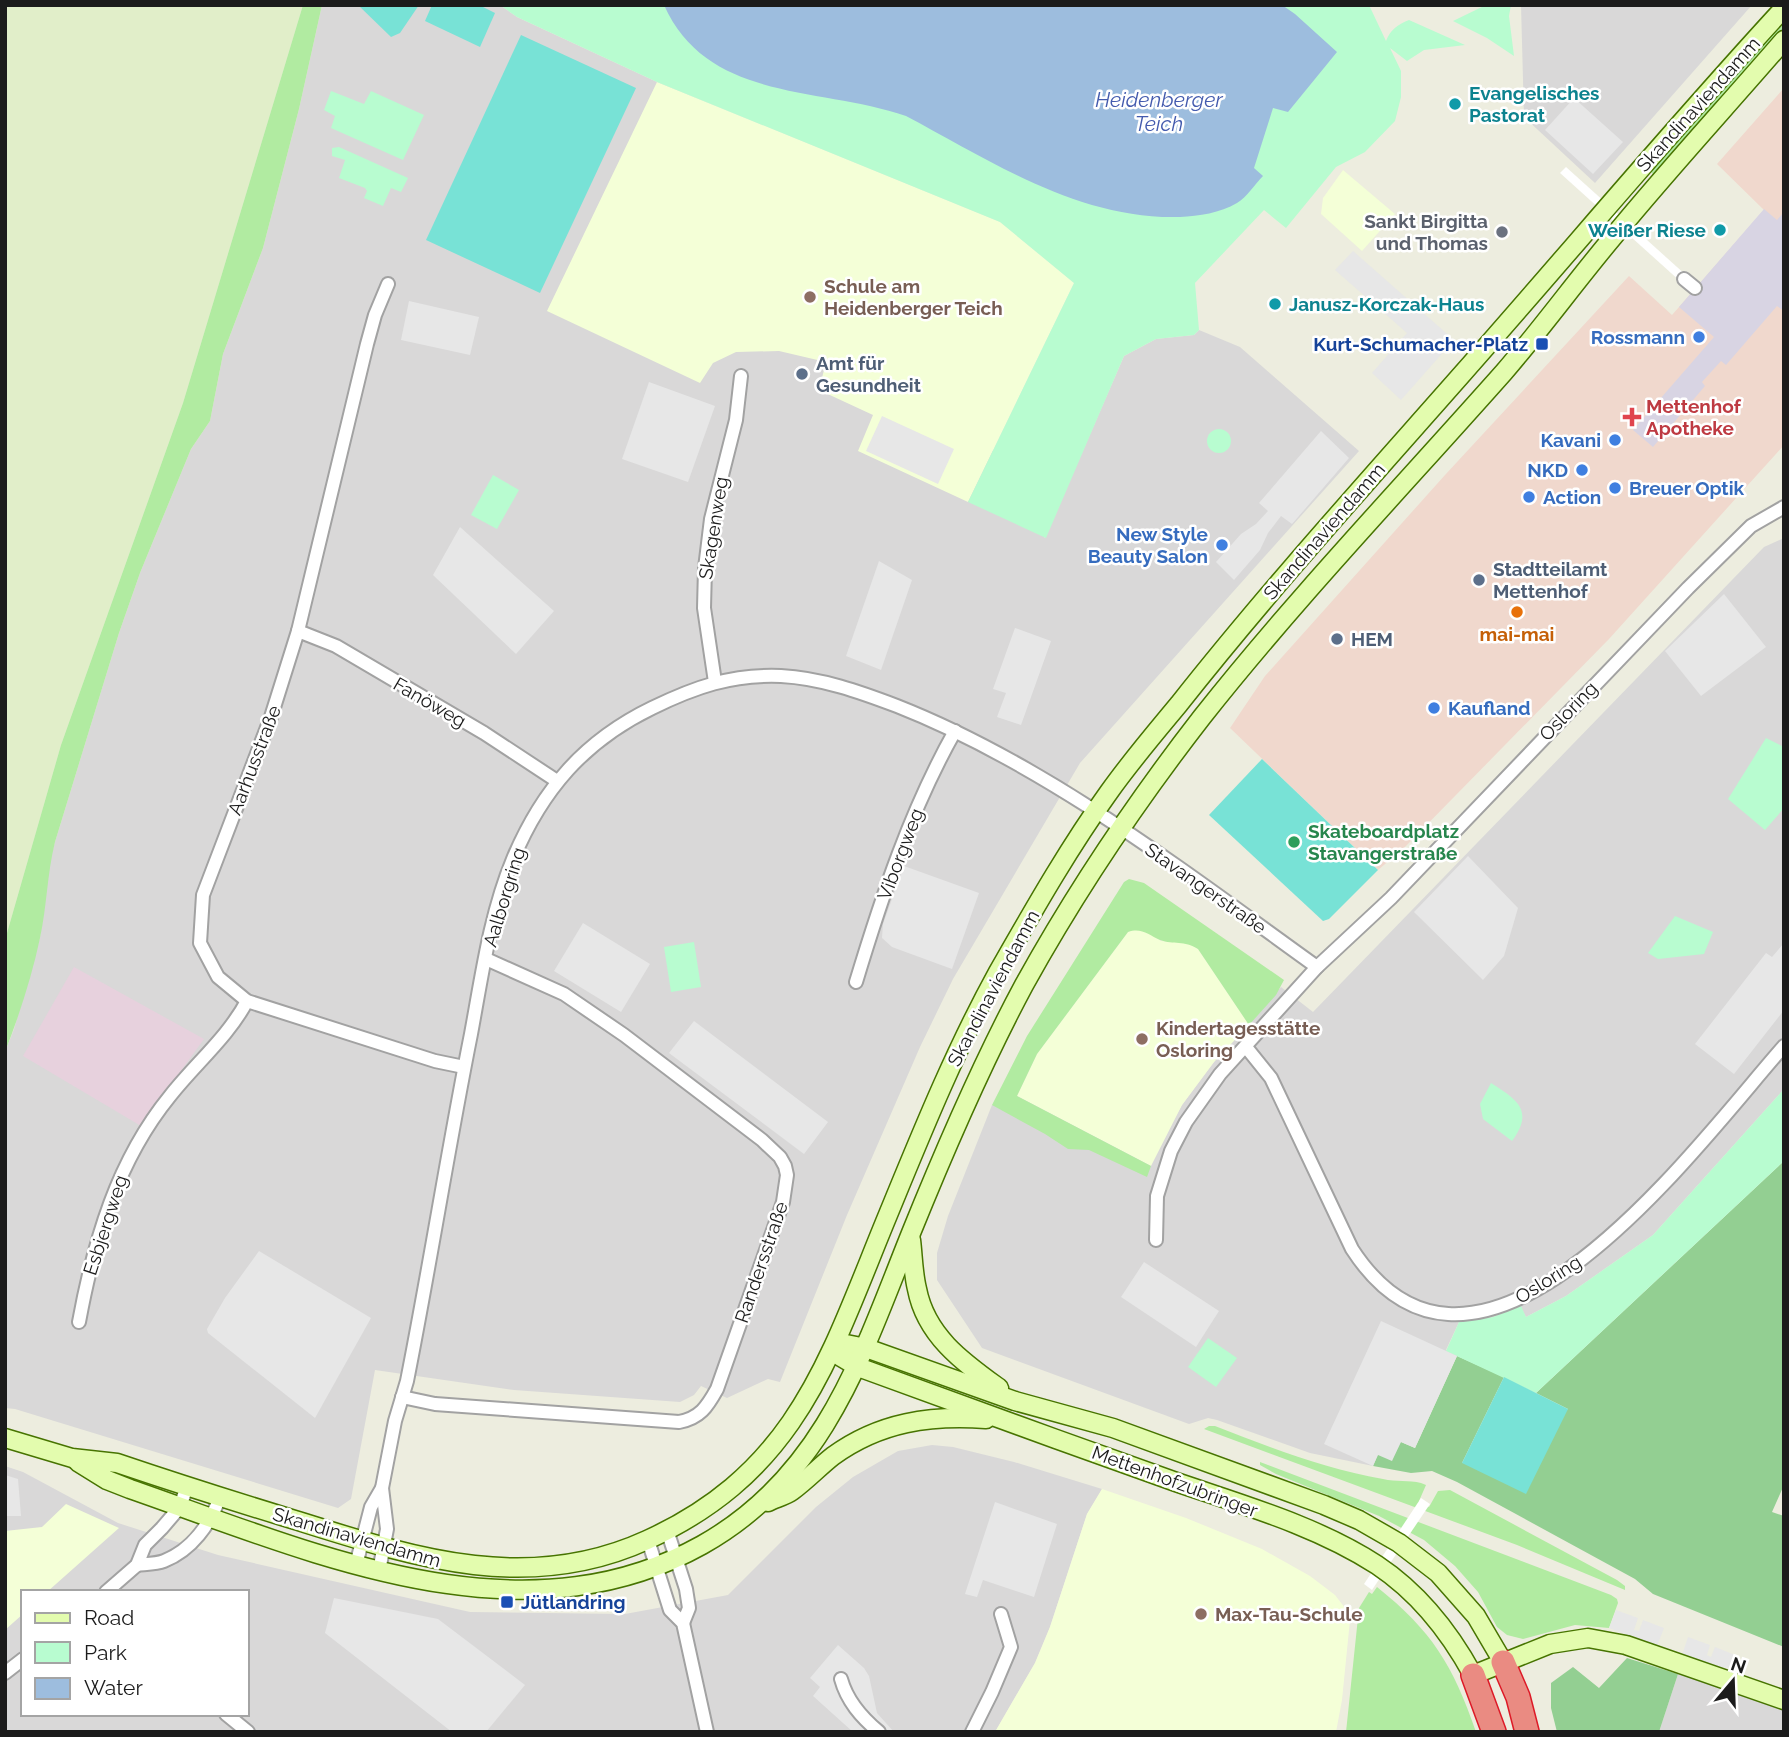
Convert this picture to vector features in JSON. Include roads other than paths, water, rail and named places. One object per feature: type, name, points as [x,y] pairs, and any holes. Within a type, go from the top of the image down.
[{"type":"highway","points":[[1503,1662],[1518,1697],[1528,1732]]},
{"type":"highway","points":[[1473,1675],[1494,1732]]},
{"type":"main road","name":"Skandinaviendamm","points":[[5,1438],[72,1458],[113,1462],[384,1548],[488,1568],[528,1567],[593,1558],[620,1551],[667,1530],[718,1498],[778,1442],[811,1394],[835,1346],[925,1122],[960,1045],[1038,904],[1120,776],[1250,614],[1784,8]]},
{"type":"main road","name":"Skandinaviendamm","points":[[72,1458],[107,1480],[212,1518],[356,1565],[450,1584],[535,1589],[594,1583],[628,1576],[676,1558],[705,1543],[755,1508],[780,1485],[820,1436],[858,1367],[986,1059],[1063,917],[1121,828],[1187,737],[1246,664],[1511,363],[1612,237],[1784,40]]},
{"type":"main road","name":"Skandinaviendamm","points":[[911,1234],[916,1289],[930,1324],[952,1352],[1016,1401]]},
{"type":"main road","name":"Mettenhofzubringer","points":[[1473,1675],[1443,1627],[1419,1599],[1378,1566],[1352,1550],[1237,1503],[858,1367],[842,1357],[835,1346],[846,1343],[866,1348],[1016,1401],[1113,1428],[1324,1505],[1369,1525],[1419,1558],[1453,1588],[1476,1616],[1503,1662]]},
{"type":"main road","points":[[755,1508],[791,1492],[857,1440],[888,1426],[917,1419],[939,1418],[1007,1421]]},
{"type":"main road","points":[[1473,1675],[1562,1641],[1588,1637],[1646,1651],[1784,1700]]},
{"type":"street","points":[[1684,279],[1695,288]]},
{"type":"street","name":"Aarhusstraße","points":[[388,284],[367,344],[298,631],[271,717],[239,796],[204,895],[200,943],[218,977],[247,1001],[435,1061],[464,1067]]},
{"type":"street","name":"Skagenweg","points":[[715,682],[704,608],[705,568],[711,519],[736,421],[741,376]]},
{"type":"street","name":"Osloring","points":[[1156,1240],[1157,1196],[1171,1151],[1209,1087],[1317,967],[1391,898],[1688,588],[1751,526],[1784,507]]},
{"type":"street","name":"Fanöweg","points":[[298,631],[335,646],[484,733],[557,781]]},
{"type":"street","name":"Aalborgring","points":[[356,1565],[371,1507],[382,1488],[413,1349],[494,918],[513,860],[536,811],[557,781],[586,751],[619,726],[681,694],[715,682],[781,676],[828,684],[880,700],[955,731],[1095,812]]},
{"type":"street","name":"Viborgweg","points":[[856,982],[881,904],[927,784],[955,731]]},
{"type":"street","name":"Stavangerstraße","points":[[1095,812],[1317,967]]},
{"type":"street","name":"Randersstraße","points":[[401,1397],[421,1403],[490,1409],[679,1422],[693,1419],[700,1414],[717,1389],[786,1189],[787,1175],[780,1157],[745,1127],[624,1035],[564,994],[486,959]]},
{"type":"street","name":"Esbjergweg","points":[[79,1322],[87,1276],[123,1167],[162,1106],[238,1019],[247,1001]]},
{"type":"street","name":"Osloring","points":[[1245,1047],[1272,1077],[1352,1249],[1364,1267],[1395,1297],[1410,1306],[1448,1316],[1485,1312],[1513,1302],[1562,1273],[1612,1236],[1681,1166],[1784,1046]]},
{"type":"street","points":[[108,1590],[137,1565],[145,1545],[180,1507],[187,1486]]},
{"type":"street","name":"Aalborgring","points":[[379,1571],[384,1548],[386,1511],[382,1488]]},
{"type":"street","points":[[137,1565],[164,1561],[193,1542],[212,1518],[220,1497]]},
{"type":"street","points":[[667,1530],[689,1608],[683,1623]]},
{"type":"street","points":[[648,1540],[670,1610],[683,1623],[707,1732]]},
{"type":"street","points":[[972,1732],[1010,1647],[1001,1614]]},
{"type":"street","points":[[5,1673],[21,1661]]},
{"type":"street","points":[[841,1679],[846,1696],[866,1721],[879,1732]]},
{"type":"street","points":[[228,1716],[248,1732]]},
{"type":"water","name":"Heidenberger Teich","points":[[664,5],[1282,5],[1337,52],[1288,112],[1273,108],[1254,168],[1263,176],[1241,200],[1224,209],[1202,215],[1143,215],[1107,209],[1037,184],[1003,169],[906,116],[770,86],[737,75],[708,59],[684,37]]},
{"type":"place","name":"Evangelisches Pastorat","points":[[1455,104]]},
{"type":"place","name":"Weißer Riese","points":[[1720,230]]},
{"type":"place","name":"Sankt Birgitta und Thomas","points":[[1502,232]]},
{"type":"place","name":"Schule am Heidenberger Teich","points":[[810,297]]},
{"type":"place","name":"Janusz-Korczak-Haus","points":[[1275,304]]},
{"type":"place","name":"Rossmann","points":[[1699,337]]},
{"type":"place","name":"Kurt-Schumacher-Platz","points":[[1542,344]]},
{"type":"place","name":"Amt für Gesundheit","points":[[802,374]]},
{"type":"place","name":"Mettenhof Apotheke","points":[[1632,417]]},
{"type":"place","name":"Kavani","points":[[1615,440]]},
{"type":"place","name":"NKD","points":[[1582,470]]},
{"type":"place","name":"Breuer Optik","points":[[1615,488]]},
{"type":"place","name":"Action","points":[[1529,497]]},
{"type":"place","name":"New Style Beauty Salon","points":[[1222,545]]},
{"type":"place","name":"Stadtteilamt Mettenhof","points":[[1479,580]]},
{"type":"place","name":"mai-mai","points":[[1517,612]]},
{"type":"place","name":"HEM","points":[[1337,639]]},
{"type":"place","name":"Kaufland","points":[[1434,708]]},
{"type":"place","name":"Skateboardplatz Stavangerstraße","points":[[1294,842]]},
{"type":"place","name":"Kindertagesstätte Osloring","points":[[1142,1039]]},
{"type":"place","name":"Jütlandring","points":[[507,1602]]},
{"type":"place","name":"Max-Tau-Schule","points":[[1201,1614]]}]
